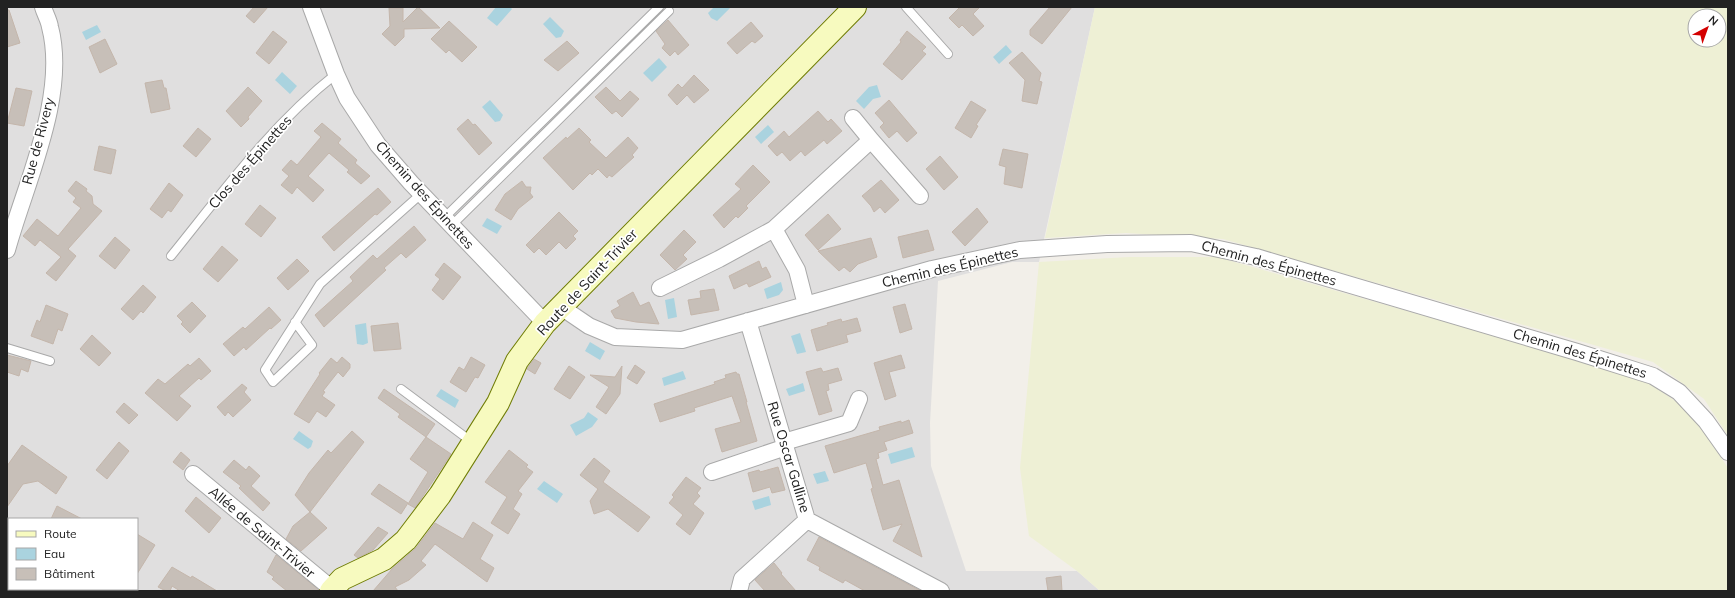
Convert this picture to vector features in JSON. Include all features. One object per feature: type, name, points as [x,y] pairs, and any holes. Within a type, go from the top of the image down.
[{"type":"main road","name":"Route de Saint-Trivier","points":[[332,590],[342,579],[384,559],[406,540],[440,495],[498,404],[517,361],[545,323],[855,7]]},
{"type":"street","name":"Rue de Rivery","points":[[8,241],[49,113],[54,64],[50,27],[43,7]]},
{"type":"street","name":"Chemin des Épinettes","points":[[311,7],[336,74],[347,98],[378,145],[421,194],[545,323]]},
{"type":"street","points":[[853,118],[920,196]]},
{"type":"street","points":[[660,288],[774,230],[871,140]]},
{"type":"street","points":[[774,230],[797,270],[806,305]]},
{"type":"street","name":"Chemin des Épinettes","points":[[561,307],[589,326],[615,337],[642,340],[682,340],[932,269],[1020,250],[1107,244],[1191,243],[1256,257],[1653,376],[1679,392],[1706,421],[1728,452]]},
{"type":"street","name":"Rue Oscar Galline","points":[[739,591],[742,579],[807,520],[748,321]]},
{"type":"street","points":[[712,472],[850,423],[859,399]]},
{"type":"street","name":"Allée de Saint-Trivier","points":[[193,474],[332,590]]},
{"type":"street","points":[[807,520],[941,591]]},
{"type":"lane","points":[[448,222],[659,7]]},
{"type":"lane","points":[[906,7],[948,54]]},
{"type":"lane","points":[[448,222],[669,11]]},
{"type":"lane","name":"Clos des Épinettes","points":[[172,256],[249,160],[309,96],[336,74]]},
{"type":"lane","points":[[295,322],[312,345],[273,382],[265,370],[295,322],[320,284],[421,194]]},
{"type":"lane","points":[[7,348],[50,361]]},
{"type":"lane","points":[[401,389],[473,442]]},
{"type":"shaded area","points":[[7,7],[1095,7],[1039,262],[1012,262],[938,281],[930,423],[931,466],[966,571],[1077,571],[1100,591],[7,591]]},
{"type":"green space","points":[[1095,7],[1728,7],[1728,436],[1704,399],[1653,362],[1223,239],[1126,233],[1045,238]]},
{"type":"green space","points":[[1129,257],[1217,257],[1640,377],[1690,411],[1728,468],[1728,591],[1100,591],[1077,571],[1029,536],[1020,468],[1039,262]]},
{"type":"water","points":[[496,7],[510,7],[512,9],[497,26],[487,18]]},
{"type":"water","points":[[714,7],[731,7],[717,21],[711,18],[708,13]]},
{"type":"water","points":[[550,17],[564,31],[561,37],[556,38],[543,24]]},
{"type":"water","points":[[97,25],[101,32],[86,40],[82,32]]},
{"type":"water","points":[[1006,45],[1012,52],[999,64],[993,57]]},
{"type":"water","points":[[659,58],[667,67],[652,82],[643,73]]},
{"type":"water","points":[[282,72],[297,86],[290,94],[275,80]]},
{"type":"water","points":[[877,85],[881,97],[873,99],[864,109],[856,101],[869,87]]},
{"type":"water","points":[[490,100],[503,115],[500,121],[495,122],[482,107]]},
{"type":"water","points":[[768,125],[774,132],[761,144],[755,137]]},
{"type":"water","points":[[487,218],[502,226],[497,234],[482,226]]},
{"type":"water","points":[[781,282],[783,290],[779,295],[767,299],[764,289]]},
{"type":"water","points":[[674,298],[677,317],[668,319],[665,300]]},
{"type":"water","points":[[366,323],[368,343],[363,345],[357,344],[355,325]]},
{"type":"water","points":[[800,333],[806,352],[797,354],[791,336]]},
{"type":"water","points":[[590,342],[605,351],[600,360],[585,351]]},
{"type":"water","points":[[683,371],[686,379],[664,386],[662,378]]},
{"type":"water","points":[[803,383],[805,391],[789,396],[786,389]]},
{"type":"water","points":[[441,389],[459,400],[455,408],[436,396]]},
{"type":"water","points":[[588,412],[598,419],[592,427],[576,436],[570,425],[584,418]]},
{"type":"water","points":[[299,431],[313,441],[311,447],[308,449],[293,439]]},
{"type":"water","points":[[912,447],[915,457],[891,464],[888,454]]},
{"type":"water","points":[[825,471],[829,481],[817,484],[813,474]]},
{"type":"water","points":[[544,481],[563,494],[557,503],[537,489]]},
{"type":"water","points":[[769,496],[771,505],[755,510],[752,501]]},
{"type":"building","points":[[254,7],[268,7],[254,23],[246,16]]},
{"type":"building","points":[[418,7],[440,28],[404,29],[404,37],[395,46],[382,34],[390,26],[389,8],[403,8],[403,22]]},
{"type":"building","points":[[960,7],[980,7],[973,14],[984,26],[973,36],[962,25],[959,28],[949,18]]},
{"type":"building","points":[[1050,7],[1072,7],[1042,44],[1030,35],[1030,30]]},
{"type":"building","points":[[7,10],[9,10],[20,43],[7,47]]},
{"type":"building","points":[[668,20],[689,45],[678,55],[675,51],[670,56],[662,48],[665,44],[656,31]]},
{"type":"building","points":[[449,21],[477,47],[462,62],[449,50],[446,53],[431,39]]},
{"type":"building","points":[[751,22],[763,36],[755,43],[752,41],[737,54],[727,43]]},
{"type":"building","points":[[273,31],[287,42],[269,64],[256,53]]},
{"type":"building","points":[[907,31],[926,47],[922,51],[926,54],[902,80],[883,64],[901,42],[900,40]]},
{"type":"building","points":[[105,39],[117,64],[100,73],[89,47]]},
{"type":"building","points":[[567,41],[579,53],[558,71],[544,60]]},
{"type":"building","points":[[1022,52],[1041,73],[1039,81],[1042,82],[1037,104],[1022,101],[1025,80],[1009,63]]},
{"type":"building","points":[[694,75],[709,90],[694,103],[687,95],[677,105],[668,95],[678,84],[682,88]]},
{"type":"building","points":[[162,80],[164,88],[166,88],[170,109],[151,113],[145,83]]},
{"type":"building","points":[[248,87],[262,101],[241,127],[226,111]]},
{"type":"building","points":[[606,87],[620,101],[630,91],[639,99],[622,117],[616,111],[612,114],[595,97]]},
{"type":"building","points":[[16,88],[32,91],[24,126],[7,123]]},
{"type":"building","points":[[889,100],[917,133],[907,142],[897,131],[889,138],[880,127],[884,123],[875,113]]},
{"type":"building","points":[[971,101],[986,110],[976,125],[978,126],[971,138],[955,128]]},
{"type":"building","points":[[818,111],[828,122],[831,119],[842,131],[827,144],[824,140],[805,156],[801,151],[790,161],[782,152],[777,156],[768,146],[784,131],[789,137]]},
{"type":"building","points":[[468,119],[473,125],[475,124],[492,143],[479,155],[457,129]]},
{"type":"building","points":[[322,123],[341,139],[338,143],[357,160],[355,163],[370,176],[361,184],[347,172],[349,170],[329,153],[308,176],[324,190],[313,202],[297,187],[292,194],[281,185],[289,176],[282,170],[291,160],[297,165],[321,137],[314,131]]},
{"type":"building","points":[[198,128],[211,139],[196,157],[183,146]]},
{"type":"building","points":[[579,128],[591,140],[589,142],[606,158],[628,137],[638,148],[632,155],[634,157],[612,177],[609,175],[607,178],[598,169],[592,175],[590,173],[573,190],[543,158],[566,137],[567,139]]},
{"type":"building","points":[[99,146],[116,150],[111,174],[94,170]]},
{"type":"building","points":[[1003,149],[1028,154],[1022,188],[1004,184],[1006,167],[999,165]]},
{"type":"building","points":[[940,156],[958,177],[944,190],[926,169]]},
{"type":"building","points":[[753,165],[770,182],[746,206],[748,208],[738,218],[736,216],[724,228],[713,215],[741,189],[735,184]]},
{"type":"building","points":[[881,180],[899,200],[885,213],[880,207],[874,212],[862,196]]},
{"type":"building","points":[[76,181],[87,189],[86,191],[92,196],[93,204],[102,211],[68,249],[76,256],[56,281],[46,273],[61,257],[40,240],[35,246],[23,236],[37,219],[58,236],[81,208],[73,202],[76,198],[68,191]]},
{"type":"building","points":[[522,181],[526,187],[531,187],[530,193],[533,197],[518,209],[511,220],[495,210],[505,194]]},
{"type":"building","points":[[169,183],[183,195],[171,212],[168,210],[162,218],[150,209]]},
{"type":"building","points":[[378,188],[391,202],[377,215],[375,214],[334,251],[322,237]]},
{"type":"building","points":[[260,205],[276,218],[261,237],[245,224]]},
{"type":"building","points":[[977,208],[988,222],[965,246],[952,232]]},
{"type":"building","points":[[559,212],[578,231],[573,236],[576,239],[566,249],[559,242],[546,255],[539,248],[534,253],[526,245]]},
{"type":"building","points":[[828,214],[841,229],[818,250],[805,235]]},
{"type":"building","points":[[414,226],[426,240],[406,258],[401,253],[384,268],[386,270],[324,327],[315,315],[353,281],[350,277],[373,255],[377,259]]},
{"type":"building","points":[[684,230],[696,242],[683,255],[687,259],[675,270],[660,255]]},
{"type":"building","points":[[928,230],[934,250],[903,258],[898,237]]},
{"type":"building","points":[[115,237],[130,250],[115,269],[99,256]]},
{"type":"building","points":[[871,238],[877,257],[858,264],[850,272],[844,267],[839,271],[818,251]]},
{"type":"building","points":[[222,246],[238,260],[218,282],[203,269]]},
{"type":"building","points":[[297,259],[309,271],[288,290],[277,278]]},
{"type":"building","points":[[759,261],[762,269],[766,267],[771,277],[749,287],[747,283],[734,289],[729,276]]},
{"type":"building","points":[[444,263],[461,277],[443,300],[432,290],[440,279],[435,275]]},
{"type":"building","points":[[143,285],[156,297],[143,313],[141,311],[133,320],[121,309]]},
{"type":"building","points":[[714,289],[719,310],[691,315],[688,300],[701,298],[700,291]]},
{"type":"building","points":[[633,292],[640,306],[649,302],[659,324],[615,318],[611,311],[620,306],[617,301]]},
{"type":"building","points":[[192,302],[206,316],[190,333],[181,324],[183,322],[177,316]]},
{"type":"building","points":[[905,304],[912,329],[900,333],[893,307]]},
{"type":"building","points":[[46,305],[68,314],[62,331],[58,329],[53,344],[31,336],[37,320],[40,322]]},
{"type":"building","points":[[269,307],[281,320],[246,350],[244,347],[234,356],[223,344],[243,327],[245,329]]},
{"type":"building","points":[[857,318],[861,331],[846,335],[848,342],[817,351],[811,330],[841,319],[842,322]]},
{"type":"building","points":[[398,323],[401,349],[374,351],[371,326]]},
{"type":"building","points":[[92,335],[111,353],[99,366],[80,349]]},
{"type":"building","points":[[7,355],[31,361],[28,372],[21,369],[19,376],[7,372]]},
{"type":"building","points":[[901,355],[905,368],[889,372],[896,396],[885,400],[874,363]]},
{"type":"building","points":[[342,357],[350,364],[350,368],[343,377],[338,372],[323,391],[325,392],[322,396],[335,405],[326,417],[317,411],[309,423],[294,414],[320,374],[319,373],[331,358],[337,363]]},
{"type":"building","points":[[471,357],[485,365],[478,378],[475,377],[466,392],[450,382],[459,367],[464,370]]},
{"type":"building","points":[[199,358],[211,371],[201,380],[199,378],[179,396],[191,406],[177,421],[145,393],[158,379],[165,384],[188,364],[190,366]]},
{"type":"building","points":[[534,359],[541,363],[535,374],[527,369]]},
{"type":"building","points":[[635,365],[645,372],[637,384],[627,378]]},
{"type":"building","points":[[569,366],[585,377],[570,399],[554,389]]},
{"type":"building","points":[[622,366],[620,394],[606,414],[596,407],[609,387],[590,375],[615,377]]},
{"type":"building","points":[[821,368],[823,372],[838,368],[842,380],[828,384],[829,390],[826,391],[832,411],[819,415],[806,372]]},
{"type":"building","points":[[736,372],[739,374],[757,441],[722,452],[715,429],[741,422],[732,396],[694,408],[695,411],[660,422],[654,404],[715,384],[714,382],[726,378],[725,375]]},
{"type":"building","points":[[242,384],[247,388],[244,392],[251,400],[233,417],[228,412],[225,416],[217,407]]},
{"type":"building","points":[[384,389],[435,424],[426,437],[398,417],[400,414],[378,398]]},
{"type":"building","points":[[124,403],[138,415],[129,424],[116,412]]},
{"type":"building","points":[[909,420],[913,433],[884,442],[887,450],[878,453],[879,458],[876,459],[883,485],[899,480],[922,557],[893,541],[902,524],[883,530],[871,489],[873,488],[866,463],[834,473],[825,446],[880,430],[879,427]]},
{"type":"building","points":[[352,431],[364,442],[310,512],[295,495],[309,473],[328,450],[331,453]]},
{"type":"building","points":[[426,437],[451,454],[415,508],[408,504],[428,472],[410,459]]},
{"type":"building","points":[[119,442],[129,451],[107,479],[96,470]]},
{"type":"building","points":[[22,445],[67,477],[56,494],[38,481],[23,484],[7,507],[7,466]]},
{"type":"building","points":[[509,450],[528,465],[526,467],[533,472],[518,491],[522,494],[513,509],[520,514],[508,534],[491,523],[507,497],[485,482]]},
{"type":"building","points":[[181,452],[190,460],[183,470],[173,462]]},
{"type":"building","points":[[594,458],[610,471],[603,482],[650,517],[638,532],[608,509],[594,514],[590,501],[598,489],[580,475]]},
{"type":"building","points":[[234,460],[246,470],[249,466],[260,476],[251,486],[270,503],[263,511],[239,488],[241,486],[223,472]]},
{"type":"building","points":[[778,467],[785,490],[772,493],[770,487],[753,492],[748,473],[759,470],[760,472]]},
{"type":"building","points":[[686,477],[701,488],[697,493],[700,496],[693,504],[704,513],[690,535],[676,524],[683,515],[669,503],[674,497],[672,495]]},
{"type":"building","points":[[379,484],[408,503],[401,514],[371,494]]},
{"type":"building","points":[[196,497],[221,518],[209,533],[185,511]]},
{"type":"building","points":[[57,506],[80,518],[51,518]]},
{"type":"building","points":[[310,512],[327,528],[301,551],[286,539],[293,526]]},
{"type":"building","points":[[473,522],[493,535],[480,559],[494,568],[487,582],[435,544],[421,561],[426,565],[409,580],[395,587],[398,591],[373,591],[392,569],[416,548],[435,523],[463,539]]},
{"type":"building","points":[[378,527],[388,533],[373,550],[358,558],[354,555]]},
{"type":"building","points":[[138,535],[155,545],[138,572]]},
{"type":"building","points":[[819,537],[921,591],[865,591],[845,580],[843,583],[819,570],[820,567],[807,560]]},
{"type":"building","points":[[276,555],[319,591],[287,591],[272,579],[274,577],[267,572]]},
{"type":"building","points":[[774,563],[782,573],[781,574],[796,591],[765,591],[755,580]]},
{"type":"building","points":[[172,567],[191,578],[192,576],[217,591],[180,591],[172,586],[170,591],[166,591],[158,587]]},
{"type":"building","points":[[1061,576],[1062,591],[1048,591],[1046,578]]}]
